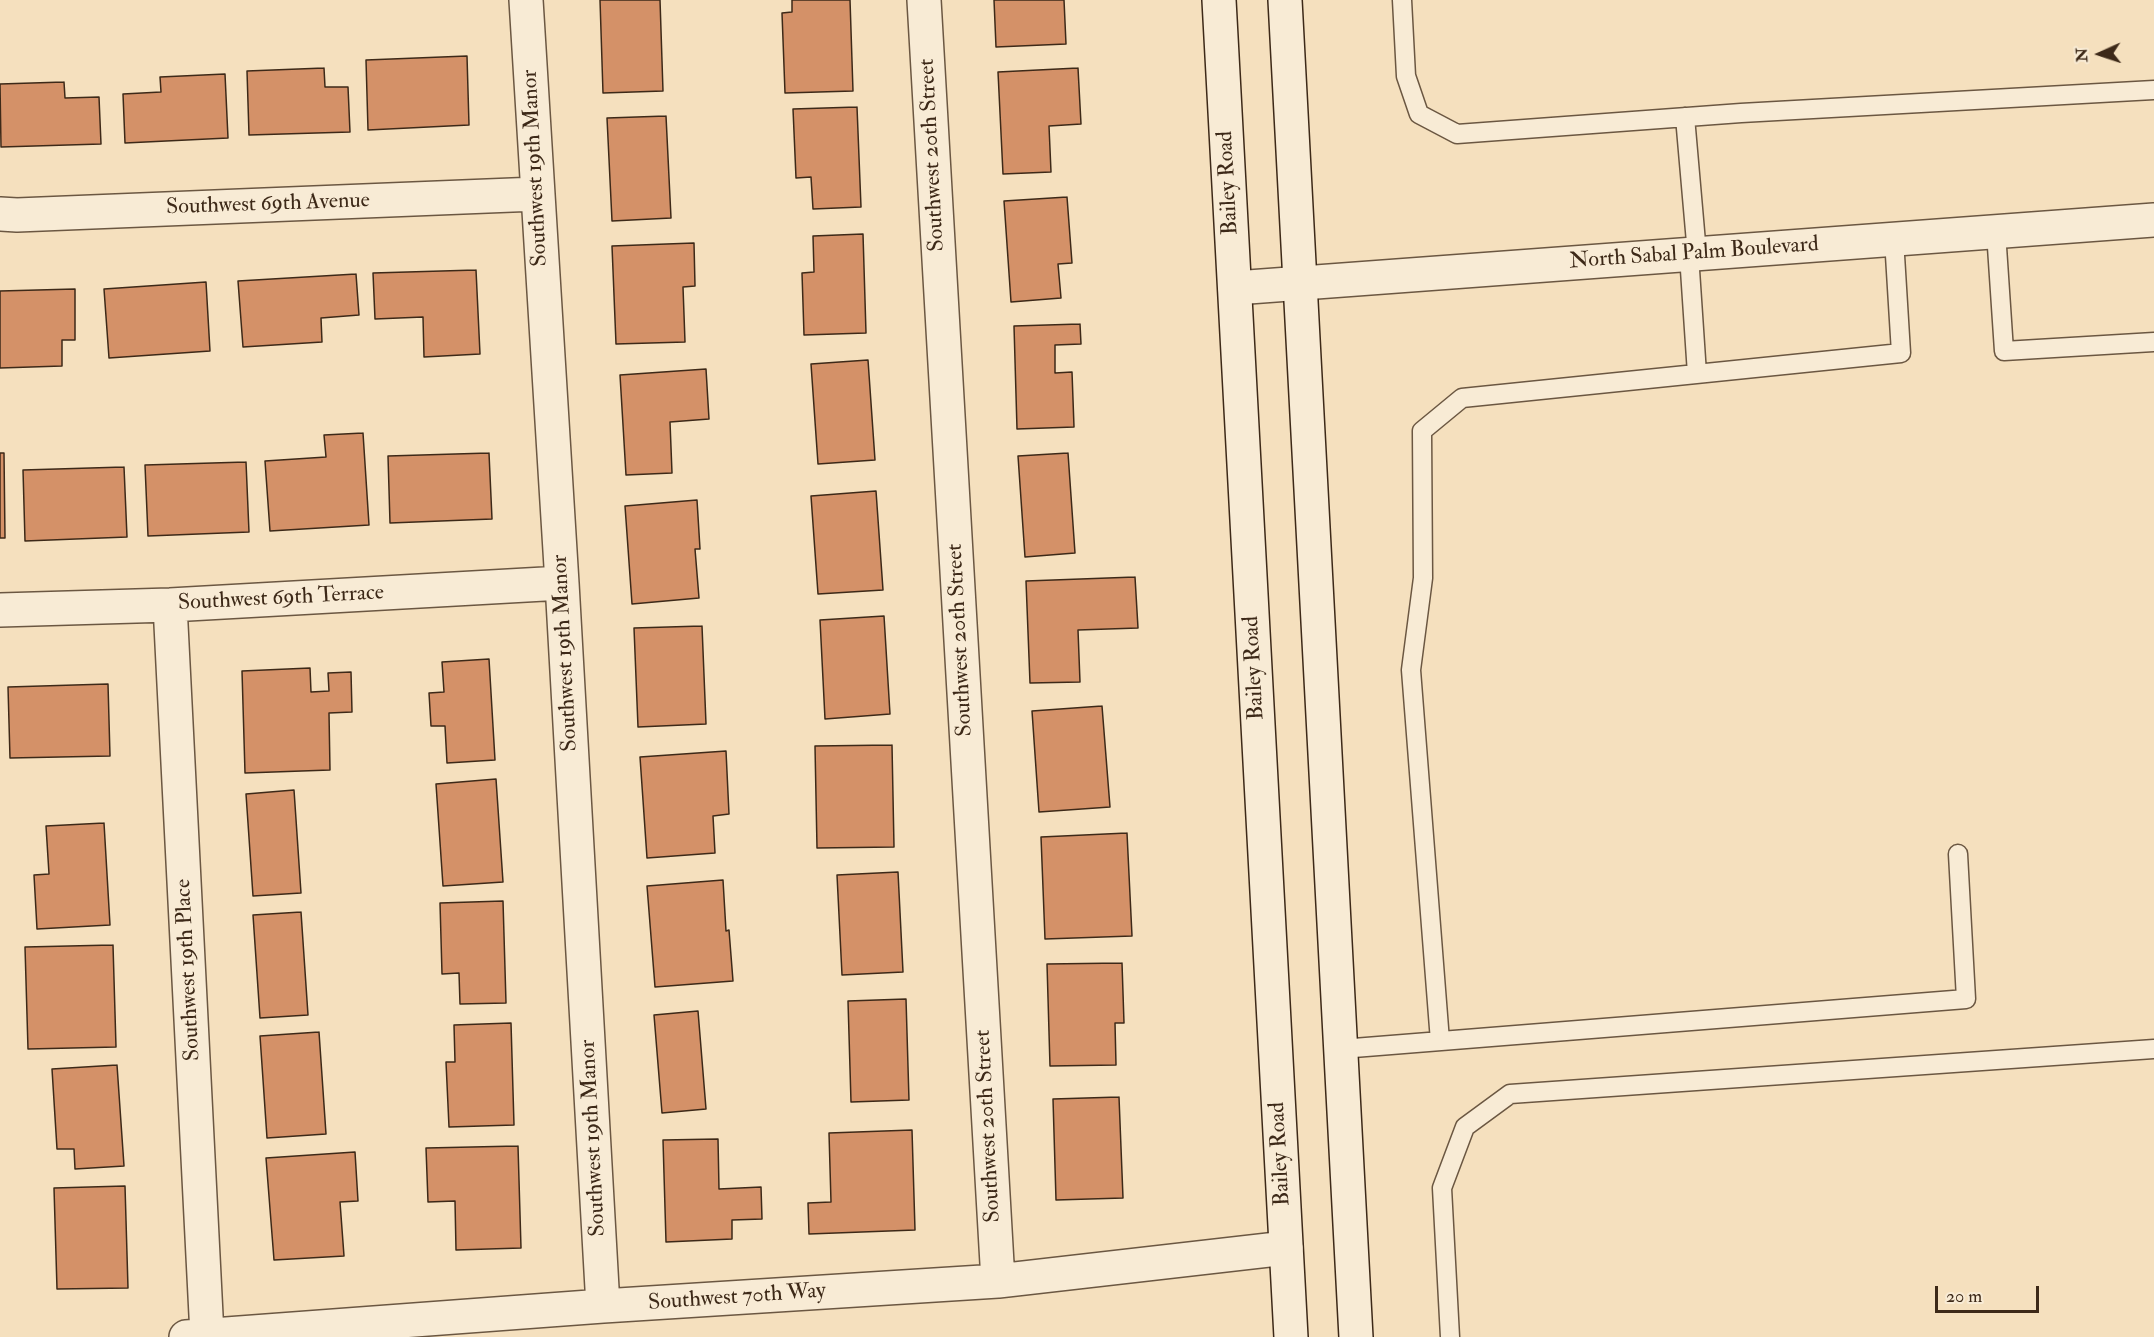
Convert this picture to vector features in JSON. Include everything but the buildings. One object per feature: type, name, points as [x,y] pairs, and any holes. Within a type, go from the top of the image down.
[{"type":"street","name":"Southwest 19th Manor","points":[[526,0],[603,1306]]},
{"type":"street","name":"Southwest 20th Street","points":[[924,0],[998,1281]]},
{"type":"street","name":"Bailey Road","points":[[1219,0],[1291,1337]]},
{"type":"street","points":[[1285,0],[1356,1337]]},
{"type":"street","name":"Southwest 69th Avenue","points":[[0,214],[537,194]]},
{"type":"street","name":"North Sabal Palm Boulevard","points":[[1234,288],[2154,220]]},
{"type":"street","name":"Southwest 69th Terrace","points":[[0,610],[170,605],[562,583]]},
{"type":"street","name":"Southwest 19th Place","points":[[170,605],[197,1336]]},
{"type":"street","name":"Southwest 70th Way","points":[[197,1336],[603,1306],[998,1281],[1286,1248]]},
{"type":"lane","points":[[1402,0],[1406,76],[1419,114],[1457,134],[1685,117],[2154,90]]},
{"type":"lane","points":[[1685,117],[1697,374]]},
{"type":"lane","points":[[1996,232],[2004,351],[2154,342]]},
{"type":"lane","points":[[1440,1041],[1411,670],[1423,578],[1422,431],[1462,399],[1901,353],[1894,239]]},
{"type":"lane","points":[[1341,1048],[1966,999],[1958,854]]},
{"type":"lane","points":[[1450,1337],[1442,1188],[1464,1127],[1510,1094],[2154,1050]]}]
